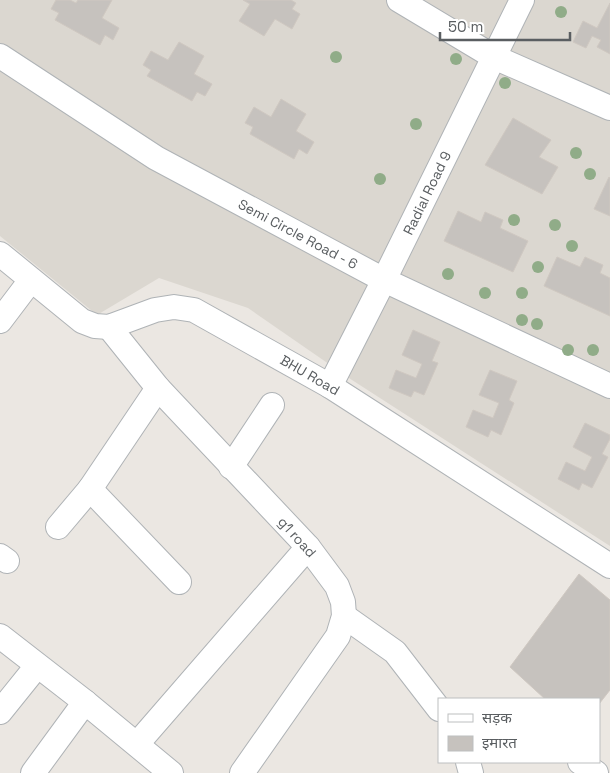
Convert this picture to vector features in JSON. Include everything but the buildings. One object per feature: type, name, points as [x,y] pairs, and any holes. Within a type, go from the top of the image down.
[{"type":"street","points":[[399,0],[494,56],[610,108]]},
{"type":"street","name":"Radial Road 9","points":[[330,386],[522,0]]},
{"type":"street","name":"Semi Circle Road - 6","points":[[0,56],[156,158],[384,280],[610,386]]},
{"type":"street","points":[[0,254],[82,320],[95,326],[109,327]]},
{"type":"street","points":[[0,321],[31,280]]},
{"type":"street","name":"BHU Road","points":[[109,327],[155,310],[174,307],[194,310],[330,386],[610,566]]},
{"type":"street","name":"g1 road","points":[[109,327],[158,388],[308,547],[337,586],[343,602],[344,616]]},
{"type":"street","points":[[58,526],[90,489],[158,388]]},
{"type":"street","points":[[231,467],[272,405]]},
{"type":"street","points":[[90,489],[179,582]]},
{"type":"street","points":[[137,744],[308,547]]},
{"type":"street","points":[[242,773],[338,636],[344,616],[395,652],[438,708]]},
{"type":"street","points":[[0,636],[86,702],[171,773]]},
{"type":"street","points":[[0,712],[37,666]]},
{"type":"street","points":[[33,773],[86,702]]},
{"type":"street","points":[[581,763],[596,773]]},
{"type":"shaded area","points":[[0,0],[610,0],[610,546],[352,380],[248,308],[159,278],[97,315],[0,236]]}]
